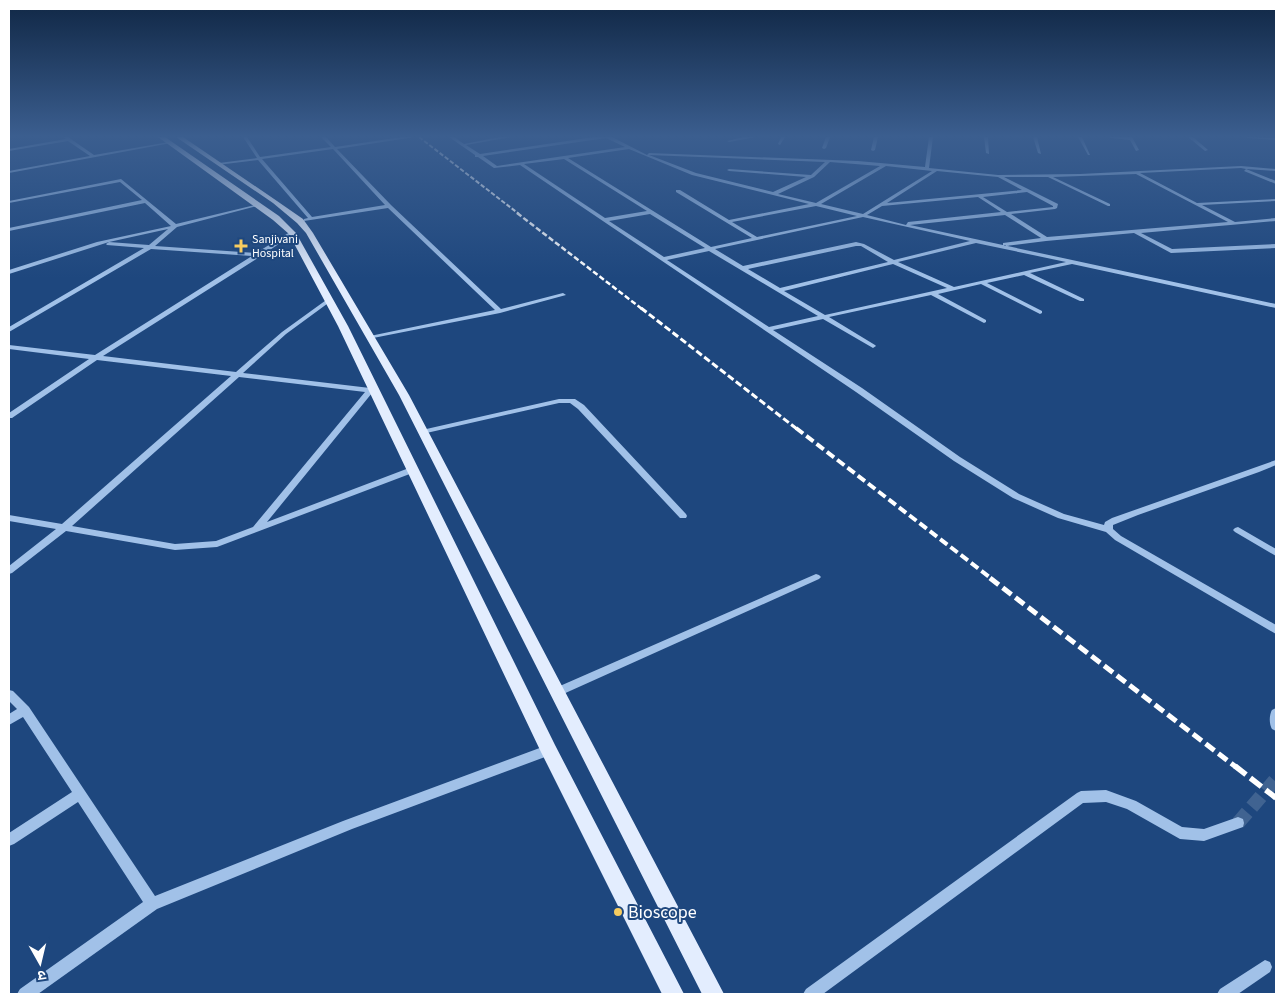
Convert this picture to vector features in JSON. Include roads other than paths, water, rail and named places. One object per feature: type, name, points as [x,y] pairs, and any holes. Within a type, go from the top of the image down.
[{"type":"main road","points":[[230,184],[292,233],[329,300],[549,750],[673,994]]},
{"type":"main road","points":[[250,184],[306,220],[370,338],[404,395],[712,994]]},
{"type":"street","points":[[9,202],[102,184]]},
{"type":"street","points":[[126,184],[174,226]]},
{"type":"street","points":[[279,184],[306,220],[389,206]]},
{"type":"street","points":[[367,184],[500,310]]},
{"type":"street","points":[[550,184],[859,390],[957,459],[1016,496],[1061,516],[1109,530],[1276,630]]},
{"type":"street","points":[[607,184],[710,249],[873,346]]},
{"type":"street","points":[[733,184],[901,225],[1276,304]]},
{"type":"street","points":[[774,194],[796,184]]},
{"type":"street","points":[[729,221],[817,204],[852,184]]},
{"type":"street","points":[[662,259],[863,216],[915,184]]},
{"type":"street","points":[[901,225],[1055,208],[1056,205],[1013,184]]},
{"type":"street","points":[[1063,184],[1108,205]]},
{"type":"street","points":[[1158,184],[1233,223]]},
{"type":"street","points":[[678,191],[757,239]]},
{"type":"street","points":[[880,206],[1027,191]]},
{"type":"street","points":[[979,196],[1046,238]]},
{"type":"street","points":[[1198,204],[1276,200]]},
{"type":"street","points":[[9,230],[146,201]]},
{"type":"street","points":[[9,272],[99,244],[259,206]]},
{"type":"street","points":[[605,220],[652,212]]},
{"type":"street","points":[[998,245],[1046,238],[1276,220]]},
{"type":"street","points":[[9,330],[150,247],[174,226]]},
{"type":"street","points":[[1133,231],[1166,249],[1176,251],[1276,246]]},
{"type":"street","points":[[9,416],[95,358],[292,233]]},
{"type":"street","points":[[780,290],[977,241]]},
{"type":"street","points":[[99,244],[259,255]]},
{"type":"street","points":[[744,268],[856,244],[862,245],[894,262],[953,288]]},
{"type":"street","points":[[768,330],[823,316],[1073,262]]},
{"type":"street","points":[[1025,273],[1082,300]]},
{"type":"street","points":[[981,282],[1040,312]]},
{"type":"street","points":[[932,293],[984,321]]},
{"type":"street","points":[[370,338],[563,296]]},
{"type":"street","points":[[9,571],[65,527],[284,333],[329,300]]},
{"type":"street","points":[[9,347],[372,391]]},
{"type":"street","points":[[254,531],[372,391]]},
{"type":"street","points":[[422,432],[559,401],[572,401],[581,407],[684,516]]},
{"type":"street","points":[[1109,530],[1108,524],[1115,520],[1276,462]]},
{"type":"street","points":[[9,518],[175,547],[217,544],[412,470]]},
{"type":"street","points":[[1238,530],[1276,553]]},
{"type":"street","points":[[557,692],[816,577]]},
{"type":"street","points":[[9,694],[25,710],[152,904]]},
{"type":"street","points":[[9,720],[25,710]]},
{"type":"street","points":[[1276,714],[1276,726]]},
{"type":"street","points":[[25,994],[152,904],[348,825],[549,750]]},
{"type":"street","points":[[9,840],[80,794]]},
{"type":"street","points":[[811,994],[1081,797],[1106,796],[1131,805],[1180,833],[1204,835],[1238,823]]},
{"type":"street","points":[[1225,994],[1265,967]]},
{"type":"tunnel","points":[[1238,823],[1276,779]]},
{"type":"railway","points":[[480,184],[519,214]]},
{"type":"railway","points":[[517,213],[642,309]]},
{"type":"railway","points":[[641,308],[797,429]]},
{"type":"railway","points":[[796,428],[992,579]]},
{"type":"railway","points":[[990,578],[1236,767]]},
{"type":"railway","points":[[1235,766],[1276,798]]},
{"type":"place","name":"Sanjivani Hospital","points":[[241,246]]},
{"type":"place","name":"Bioscope","points":[[618,912]]}]
